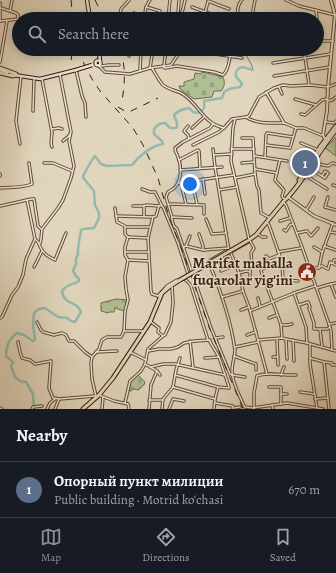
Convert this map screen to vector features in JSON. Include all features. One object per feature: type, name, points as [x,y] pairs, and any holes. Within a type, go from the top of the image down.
[{"type":"main road","points":[[87,0],[89,12]]},
{"type":"main road","points":[[0,71],[13,76],[16,75],[42,79],[98,63],[99,56]]},
{"type":"main road","points":[[83,409],[113,378],[150,322],[159,297],[165,290],[250,240],[305,175],[336,126]]},
{"type":"main road","points":[[285,200],[318,150],[336,130]]},
{"type":"street","points":[[0,8],[10,11],[12,0]]},
{"type":"street","points":[[120,12],[121,8],[129,0]]},
{"type":"street","points":[[145,12],[150,0]]},
{"type":"street","points":[[169,12],[170,0]]},
{"type":"street","points":[[178,12],[179,0]]},
{"type":"street","points":[[182,12],[185,0]]},
{"type":"street","points":[[192,7],[205,11],[208,0],[229,9]]},
{"type":"street","points":[[238,12],[239,3],[242,0]]},
{"type":"street","points":[[253,12],[255,0]]},
{"type":"street","points":[[288,0],[299,6],[321,12]]},
{"type":"street","points":[[326,141],[323,135],[326,122],[335,15],[330,0]]},
{"type":"street","points":[[0,3],[0,21],[12,20]]},
{"type":"street","points":[[146,7],[160,12]]},
{"type":"street","points":[[324,13],[335,15]]},
{"type":"street","points":[[0,62],[7,20]]},
{"type":"street","points":[[324,41],[332,41]]},
{"type":"street","points":[[324,55],[331,54]]},
{"type":"street","points":[[140,71],[141,56]]},
{"type":"street","points":[[152,56],[151,68],[162,84],[189,98],[197,109],[213,124],[224,128]]},
{"type":"street","points":[[163,67],[165,56]]},
{"type":"street","points":[[98,63],[101,69],[105,72],[130,74],[151,68],[171,65],[177,56]]},
{"type":"street","points":[[225,56],[242,58]]},
{"type":"street","points":[[305,56],[310,85]]},
{"type":"street","points":[[273,63],[321,56]]},
{"type":"street","points":[[163,67],[166,68],[177,66],[214,72],[223,75],[230,57]]},
{"type":"street","points":[[98,63],[119,66]]},
{"type":"street","points":[[274,76],[330,67]]},
{"type":"street","points":[[76,70],[85,103],[86,116]]},
{"type":"street","points":[[60,75],[70,132],[70,135],[63,141]]},
{"type":"street","points":[[20,144],[16,121],[21,76]]},
{"type":"street","points":[[33,111],[34,78]]},
{"type":"street","points":[[42,79],[52,129],[52,147]]},
{"type":"street","points":[[193,145],[219,132],[227,126],[230,120],[249,116],[259,98],[274,88],[283,85],[328,87],[336,84]]},
{"type":"street","points":[[279,86],[282,94]]},
{"type":"street","points":[[266,92],[284,123]]},
{"type":"street","points":[[300,114],[305,115],[323,99],[332,100],[336,97]]},
{"type":"street","points":[[295,99],[316,105]]},
{"type":"street","points":[[192,128],[204,116]]},
{"type":"street","points":[[246,117],[250,120],[262,122],[284,123],[296,128],[304,128],[323,135]]},
{"type":"street","points":[[235,119],[231,161],[236,187],[250,240],[254,248],[251,253],[252,263],[250,264],[250,276]]},
{"type":"street","points":[[326,122],[334,123],[336,121]]},
{"type":"street","points":[[213,124],[210,128],[183,142],[175,148],[175,152],[179,160],[180,177],[178,183],[166,194],[172,221],[185,247],[216,338],[245,407],[253,408],[288,403],[323,409]]},
{"type":"street","points":[[66,234],[55,260],[47,256],[42,251],[40,243],[42,229],[63,200],[74,166],[69,125]]},
{"type":"street","points":[[188,126],[184,131],[189,139]]},
{"type":"street","points":[[266,145],[290,148],[296,128]]},
{"type":"street","points":[[52,129],[62,129]]},
{"type":"street","points":[[265,158],[267,133],[293,137]]},
{"type":"street","points":[[242,138],[253,138],[255,174],[259,190],[261,213],[270,218]]},
{"type":"street","points":[[301,143],[318,150]]},
{"type":"street","points":[[213,149],[229,251],[239,273],[267,374]]},
{"type":"street","points":[[232,149],[254,149]]},
{"type":"street","points":[[179,160],[198,150],[200,168]]},
{"type":"street","points":[[214,155],[232,154]]},
{"type":"street","points":[[254,156],[287,161]]},
{"type":"street","points":[[280,160],[276,181],[284,190],[282,196],[285,200],[290,218],[310,268],[329,324],[332,350]]},
{"type":"street","points":[[242,163],[254,162]]},
{"type":"street","points":[[313,162],[328,166],[333,163],[336,164]]},
{"type":"street","points":[[0,188],[31,185],[30,163]]},
{"type":"street","points":[[44,163],[53,163],[72,171]]},
{"type":"street","points":[[180,170],[222,167]]},
{"type":"street","points":[[309,168],[322,176]]},
{"type":"street","points":[[255,169],[277,173]]},
{"type":"street","points":[[234,178],[255,174]]},
{"type":"street","points":[[178,183],[234,175]]},
{"type":"street","points":[[305,175],[327,189]]},
{"type":"street","points":[[202,179],[206,194]]},
{"type":"street","points":[[192,181],[197,205]]},
{"type":"street","points":[[181,182],[186,204]]},
{"type":"street","points":[[219,190],[236,187]]},
{"type":"street","points":[[142,189],[155,192],[178,243],[188,274],[167,286],[159,297],[151,292],[148,238],[153,217],[156,216],[159,206]]},
{"type":"street","points":[[306,210],[314,197]]},
{"type":"street","points":[[328,197],[325,207],[336,210]]},
{"type":"street","points":[[0,206],[32,199],[34,200],[38,226],[42,229]]},
{"type":"street","points":[[0,318],[2,317],[12,295],[18,287],[23,275],[26,259],[35,239],[27,200]]},
{"type":"street","points":[[285,200],[306,210],[314,216],[335,224],[324,246],[319,268]]},
{"type":"street","points":[[169,204],[204,205],[204,214]]},
{"type":"street","points":[[133,206],[160,205],[162,207]]},
{"type":"street","points":[[144,206],[144,217]]},
{"type":"street","points":[[115,208],[118,222],[126,227],[150,227]]},
{"type":"street","points":[[116,216],[153,217]]},
{"type":"street","points":[[172,217],[192,218]]},
{"type":"street","points":[[280,221],[290,218]]},
{"type":"street","points":[[206,219],[212,234],[226,233]]},
{"type":"street","points":[[266,222],[269,225],[282,262],[283,281],[298,281]]},
{"type":"street","points":[[284,230],[286,231],[290,225],[293,224]]},
{"type":"street","points":[[97,396],[92,379],[92,357],[99,349],[101,341],[105,338],[122,337],[124,331],[125,311],[128,300],[125,277],[128,260],[125,255],[125,247],[128,237],[125,234],[126,227]]},
{"type":"street","points":[[297,233],[307,231],[311,236],[318,228]]},
{"type":"street","points":[[330,232],[336,233]]},
{"type":"street","points":[[257,233],[262,237],[266,237]]},
{"type":"street","points":[[199,234],[203,250]]},
{"type":"street","points":[[185,247],[190,236]]},
{"type":"street","points":[[128,237],[148,238]]},
{"type":"street","points":[[35,239],[40,243]]},
{"type":"street","points":[[324,246],[336,250]]},
{"type":"street","points":[[185,247],[203,250],[229,251]]},
{"type":"street","points":[[278,252],[302,247]]},
{"type":"street","points":[[314,247],[322,252]]},
{"type":"street","points":[[34,267],[42,251]]},
{"type":"street","points":[[192,271],[229,251]]},
{"type":"street","points":[[125,252],[149,252]]},
{"type":"street","points":[[266,256],[269,259],[279,255]]},
{"type":"street","points":[[128,260],[149,261]]},
{"type":"street","points":[[310,268],[319,268],[322,266],[328,269],[330,262],[333,263],[334,260],[336,260]]},
{"type":"street","points":[[282,262],[261,270],[281,325],[282,338]]},
{"type":"street","points":[[333,263],[336,265]]},
{"type":"street","points":[[193,274],[209,264],[222,297],[234,347],[235,352],[232,375]]},
{"type":"street","points":[[221,271],[236,265]]},
{"type":"street","points":[[239,273],[250,272]]},
{"type":"street","points":[[175,375],[218,387],[229,388],[219,357],[209,340],[191,286],[182,279]]},
{"type":"street","points":[[250,312],[294,292],[336,283]]},
{"type":"street","points":[[331,284],[336,297]]},
{"type":"street","points":[[125,403],[130,381],[141,371],[145,364],[148,349],[165,335],[171,322],[173,303],[172,285]]},
{"type":"street","points":[[222,297],[243,291]]},
{"type":"street","points":[[294,292],[306,327],[307,342]]},
{"type":"street","points":[[258,298],[260,307]]},
{"type":"street","points":[[299,304],[308,302],[314,323],[314,329],[320,330],[330,328]]},
{"type":"street","points":[[240,310],[249,307]]},
{"type":"street","points":[[269,318],[277,315]]},
{"type":"street","points":[[37,322],[43,332],[54,335],[62,333],[66,335],[70,341],[74,341],[92,357]]},
{"type":"street","points":[[150,322],[159,328],[158,332],[163,336]]},
{"type":"street","points":[[329,324],[336,323]]},
{"type":"street","points":[[281,325],[292,324]]},
{"type":"street","points":[[320,330],[322,346]]},
{"type":"street","points":[[124,331],[144,331]]},
{"type":"street","points":[[247,335],[256,332]]},
{"type":"street","points":[[216,338],[223,337]]},
{"type":"street","points":[[234,347],[258,341],[282,338],[307,342],[336,351]]},
{"type":"street","points":[[277,339],[278,365]]},
{"type":"street","points":[[286,339],[287,359]]},
{"type":"street","points":[[148,351],[171,349],[184,343],[209,340]]},
{"type":"street","points":[[293,340],[294,361]]},
{"type":"street","points":[[18,342],[22,358],[30,360],[35,364],[51,361],[49,388],[52,398],[59,399],[97,396],[128,404],[129,409]]},
{"type":"street","points":[[190,342],[193,368]]},
{"type":"street","points":[[310,344],[310,364],[316,408]]},
{"type":"street","points":[[96,352],[117,351]]},
{"type":"street","points":[[130,352],[146,360]]},
{"type":"street","points":[[234,356],[256,364],[256,370]]},
{"type":"street","points":[[205,358],[219,357]]},
{"type":"street","points":[[273,357],[278,357]]},
{"type":"street","points":[[162,409],[165,396],[173,387],[180,358]]},
{"type":"street","points":[[310,358],[336,365]]},
{"type":"street","points":[[324,362],[330,409]]},
{"type":"street","points":[[151,367],[172,363],[225,375]]},
{"type":"street","points":[[145,364],[160,375]]},
{"type":"street","points":[[281,375],[284,367]]},
{"type":"street","points":[[149,409],[151,383],[157,372]]},
{"type":"street","points":[[253,408],[257,376],[263,374],[296,375]]},
{"type":"street","points":[[232,375],[245,377]]},
{"type":"street","points":[[173,387],[215,399]]},
{"type":"street","points":[[214,409],[218,387]]},
{"type":"street","points":[[269,387],[281,387],[281,404]]},
{"type":"street","points":[[300,392],[314,394]]},
{"type":"street","points":[[281,394],[287,394]]},
{"type":"street","points":[[102,409],[103,397]]},
{"type":"street","points":[[47,409],[50,403],[56,398]]},
{"type":"street","points":[[315,399],[328,398]]},
{"type":"street","points":[[56,409],[59,399]]},
{"type":"street","points":[[169,409],[173,399],[184,401]]},
{"type":"street","points":[[149,400],[163,400]]},
{"type":"street","points":[[214,403],[233,406],[233,409],[240,407]]},
{"type":"street","points":[[33,408],[42,406]]},
{"type":"green space","points":[[202,72],[223,77],[224,86],[221,91],[214,91],[212,97],[194,99],[180,89],[179,86],[184,86],[184,82],[194,79],[195,73],[201,74]]},
{"type":"green space","points":[[336,137],[336,156],[325,148]]},
{"type":"green space","points":[[116,299],[128,300],[124,311],[115,308],[114,312],[108,313],[101,311],[101,303]]},
{"type":"green space","points":[[138,375],[145,382],[144,385],[139,388],[139,390],[133,389],[129,391],[130,382]]},
{"type":"waterway","points":[[247,56],[253,70]]},
{"type":"waterway","points":[[34,409],[33,394],[26,382],[20,381],[15,377],[11,366],[13,362],[6,356],[7,346],[11,338],[17,333],[24,335],[33,341],[35,340],[33,325],[34,313],[39,309],[45,308],[58,317],[67,318],[75,322],[81,312],[77,306],[65,299],[62,291],[67,286],[79,281],[73,271],[78,255],[81,230],[94,228],[99,218],[99,213],[95,205],[94,191],[83,177],[92,160],[95,156],[101,164],[107,166],[132,165],[146,152],[163,144],[162,141],[154,134],[154,129],[159,124],[165,123],[170,128],[176,128],[177,123],[174,115],[183,109],[189,108],[193,112],[197,113],[201,111],[204,109],[204,101],[222,98],[224,92],[229,89],[240,87],[242,84],[236,77],[236,72],[239,68],[243,67],[253,70]]},
{"type":"railway","points":[[71,0],[72,12]]},
{"type":"railway","points":[[95,0],[101,12]]},
{"type":"railway","points":[[71,60],[72,56]]},
{"type":"railway","points":[[81,56],[92,79],[100,91],[133,128],[143,145],[158,178],[169,217],[209,327],[243,409]]},
{"type":"railway","points":[[122,56],[124,75],[122,101]]},
{"type":"railway","points":[[118,107],[129,112],[158,98]]},
{"type":"place","name":"Опорный пункт милиции","points":[[305,163]]},
{"type":"place","name":"Marifat mahalla fuqarolar yig'ini","points":[[307,272]]}]
